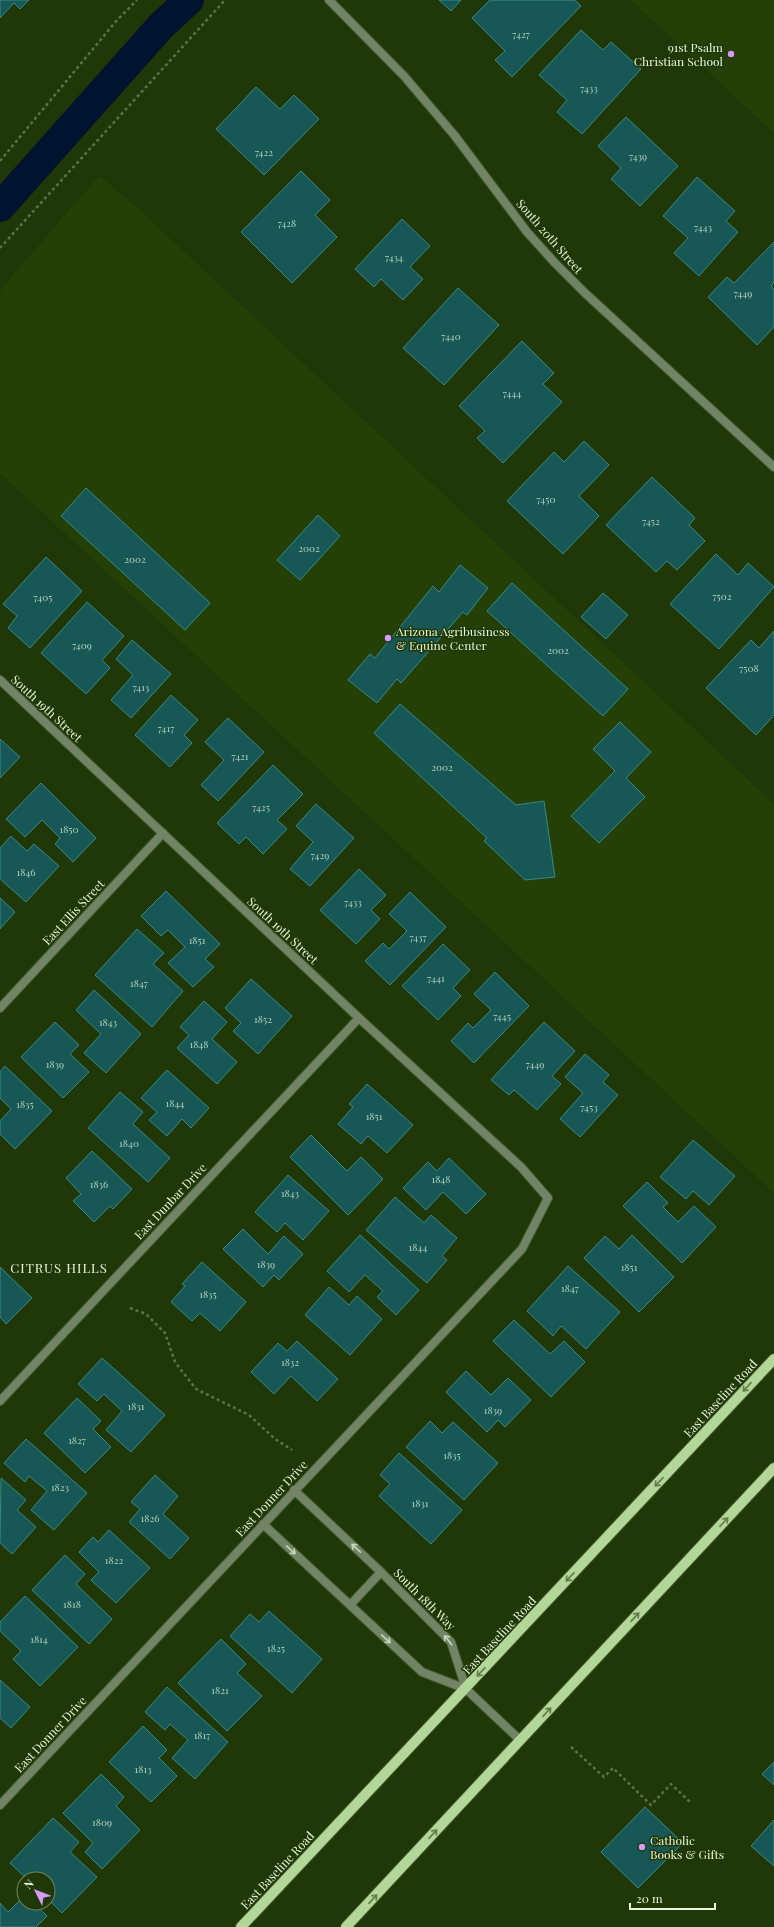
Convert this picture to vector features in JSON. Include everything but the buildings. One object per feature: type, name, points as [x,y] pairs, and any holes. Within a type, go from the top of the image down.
[{"type":"main road","name":"East Baseline Road","points":[[241,1927],[774,1359]]},
{"type":"main road","points":[[346,1927],[774,1468]]},
{"type":"street","name":"South 20th Street","points":[[329,0],[404,76],[455,136],[527,232],[555,263],[585,294],[774,467]]},
{"type":"street","name":"South 19th Street","points":[[0,680],[359,1018],[521,1166],[548,1198]]},
{"type":"street","name":"East Ellis Street","points":[[0,1008],[164,833]]},
{"type":"street","name":"East Dunbar Drive","points":[[0,1401],[359,1018]]},
{"type":"street","name":"East Donner Drive","points":[[0,1806],[294,1490],[522,1249],[548,1198]]},
{"type":"street","name":"South 18th Way","points":[[294,1490],[381,1572],[451,1642],[466,1688]]},
{"type":"street","name":"South 18th Way","points":[[263,1524],[422,1672],[466,1688],[520,1740]]},
{"type":"street","name":"South 18th Way","points":[[350,1605],[381,1572]]},
{"type":"path","points":[[0,161],[117,20],[137,0]]},
{"type":"path","points":[[0,248],[225,0]]},
{"type":"path","points":[[130,1308],[146,1314],[164,1333],[175,1362],[196,1389],[249,1416],[275,1439],[292,1450]]},
{"type":"path","points":[[571,1747],[604,1777],[612,1768],[651,1805],[671,1784],[690,1802]]},
{"type":"shaded area","name":"91st Psalm Christian School","points":[[631,0],[774,0],[774,133],[746,107]]},
{"type":"shaded area","name":"Arizona Agribusiness & Equine Center","points":[[99,176],[132,203],[774,804],[774,1193],[0,473],[0,290]]},
{"type":"waterway","points":[[0,207],[161,26],[189,0]]},
{"type":"place","name":"91st Psalm Christian School","points":[[731,54]]},
{"type":"place","name":"Arizona Agribusiness & Equine Center","points":[[388,638]]},
{"type":"place","name":"Catholic Books & Gifts","points":[[642,1847]]},
{"type":"district","name":"CITRUS HILLS","points":[[59,1267]]}]
